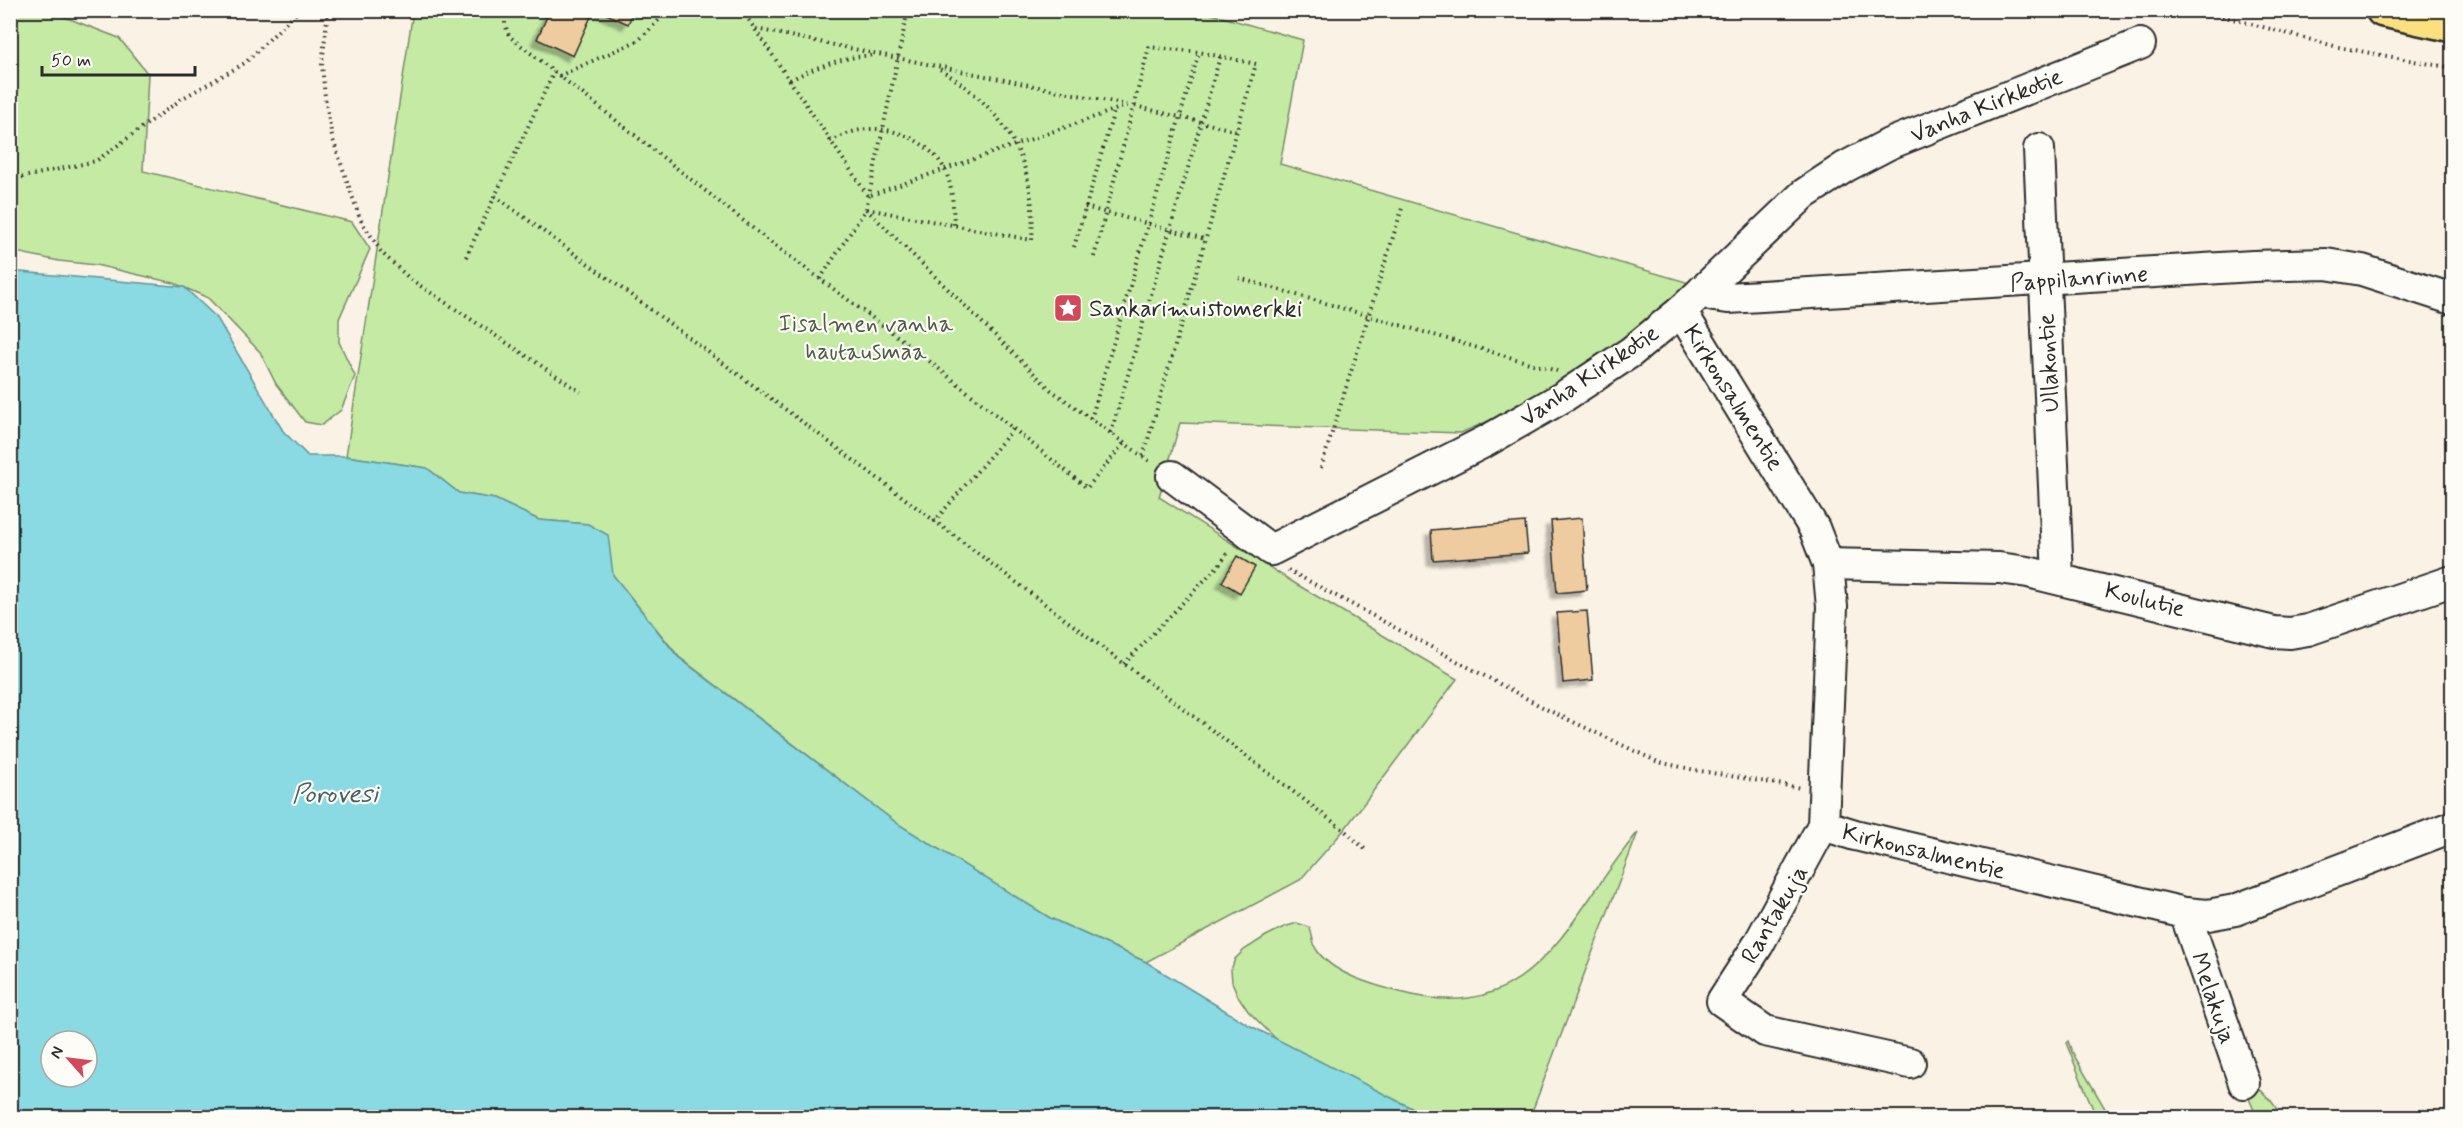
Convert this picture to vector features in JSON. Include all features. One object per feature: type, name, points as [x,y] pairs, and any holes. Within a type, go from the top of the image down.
[{"type":"main road","points":[[2383,10],[2452,25]]},
{"type":"street","name":"Vanha Kirkkotie","points":[[1271,550],[1488,440],[1563,398],[1631,351],[1681,311],[1803,194],[1845,167],[1889,144],[2140,44]]},
{"type":"street","name":"Ullakontie","points":[[2039,149],[2058,577]]},
{"type":"street","name":"Pappilanrinne","points":[[1703,290],[1714,296],[1728,298],[2253,266],[2326,264],[2362,270],[2452,299]]},
{"type":"street","name":"Kirkonsalmentie","points":[[1681,311],[1814,528],[1828,564],[1832,607],[1823,825],[1897,845],[2185,913],[2208,915],[2235,910],[2452,827]]},
{"type":"street","points":[[1172,476],[1271,550]]},
{"type":"street","name":"Koulutie","points":[[1828,564],[1999,568],[2058,577],[2274,632],[2290,633],[2308,630],[2452,581]]},
{"type":"street","name":"Rantakuja","points":[[1823,825],[1758,945],[1722,1000],[1765,1031],[1910,1063]]},
{"type":"street","name":"Melakuja","points":[[2185,913],[2244,1083]]},
{"type":"path","points":[[10,180],[96,161],[183,98],[245,63],[299,10]]},
{"type":"path","points":[[328,10],[322,65],[332,137],[360,219],[382,253],[410,279],[581,392]]},
{"type":"path","points":[[505,10],[505,24],[509,36],[820,279],[914,348],[1087,488],[1124,443]]},
{"type":"path","points":[[466,257],[556,74],[639,40],[669,10]]},
{"type":"path","points":[[742,10],[868,196]]},
{"type":"path","points":[[820,279],[866,208],[908,10]]},
{"type":"path","points":[[2199,10],[2338,47],[2452,68]]},
{"type":"path","points":[[755,29],[1135,106],[1237,131]]},
{"type":"path","points":[[1094,257],[1149,47],[1199,52],[1256,64],[1143,457]]},
{"type":"path","points":[[1091,419],[1199,52]]},
{"type":"path","points":[[790,80],[816,67],[841,59],[881,54]]},
{"type":"path","points":[[1111,433],[1220,56]]},
{"type":"path","points":[[866,208],[1032,240],[1032,198],[1028,176],[1007,130],[991,110],[968,89],[934,65]]},
{"type":"path","points":[[868,196],[1129,105]]},
{"type":"path","points":[[1074,247],[1114,111]]},
{"type":"path","points":[[830,141],[858,130],[882,129],[914,139],[928,148],[945,170],[953,199],[954,225]]},
{"type":"path","points":[[495,196],[649,308],[1124,664],[1344,830],[1366,850]]},
{"type":"path","points":[[1321,468],[1403,205]]},
{"type":"path","points":[[1085,207],[1205,239]]},
{"type":"path","points":[[866,208],[1051,390],[1172,476]]},
{"type":"path","points":[[1239,278],[1566,374]]},
{"type":"path","points":[[934,522],[1013,429]]},
{"type":"path","points":[[1124,664],[1219,566],[1246,532]]},
{"type":"path","points":[[1271,550],[1280,566],[1548,710],[1658,762],[1826,792]]},
{"type":"green space","points":[[49,11],[119,38],[148,74],[143,171],[352,222],[370,249],[339,319],[339,342],[355,376],[341,410],[322,425],[305,422],[276,384],[260,352],[208,298],[174,283],[96,265],[59,261],[11,251],[10,13]]},
{"type":"green space","name":"Iisalmen vanha hautausmaa","points":[[413,11],[1201,11],[1303,40],[1280,164],[1693,284],[1570,385],[1461,433],[1180,423],[1159,497],[1296,584],[1457,679],[1344,830],[1300,880],[1146,962],[1050,918],[898,824],[679,657],[613,575],[588,524],[539,520],[495,499],[459,493],[427,468],[346,456]]},
{"type":"green space","points":[[1638,832],[1530,1117],[1429,1117],[1277,1040],[1248,1011],[1232,982],[1231,970],[1235,959],[1244,950],[1266,936],[1297,923],[1309,927],[1316,949],[1323,958],[1342,972],[1366,982],[1400,992],[1446,999],[1485,995],[1516,980],[1543,958],[1567,930]]},
{"type":"green space","points":[[2068,1041],[2072,1052],[2110,1117],[2090,1117],[2095,1114],[2066,1043]]},
{"type":"green space","points":[[2256,1085],[2282,1117],[2257,1117],[2247,1094]]},
{"type":"water","name":"Porovesi","points":[[10,271],[184,287],[217,318],[283,431],[308,456],[346,456],[427,468],[459,493],[495,499],[539,520],[588,524],[608,535],[613,575],[678,657],[898,824],[1050,918],[1146,962],[1247,1024],[1429,1117],[17,1117],[10,1110]]},
{"type":"building","points":[[550,10],[594,10],[573,56],[537,39]]},
{"type":"building","points":[[598,10],[634,10],[628,24]]},
{"type":"building","points":[[1582,518],[1587,590],[1557,593],[1551,521]]},
{"type":"building","points":[[1525,522],[1528,553],[1433,560],[1431,530]]},
{"type":"building","points":[[1237,556],[1255,567],[1240,593],[1222,582]]},
{"type":"building","points":[[1587,611],[1593,680],[1563,683],[1557,613]]},
{"type":"place","name":"Sankarimuistomerkki","points":[[1068,308]]}]
